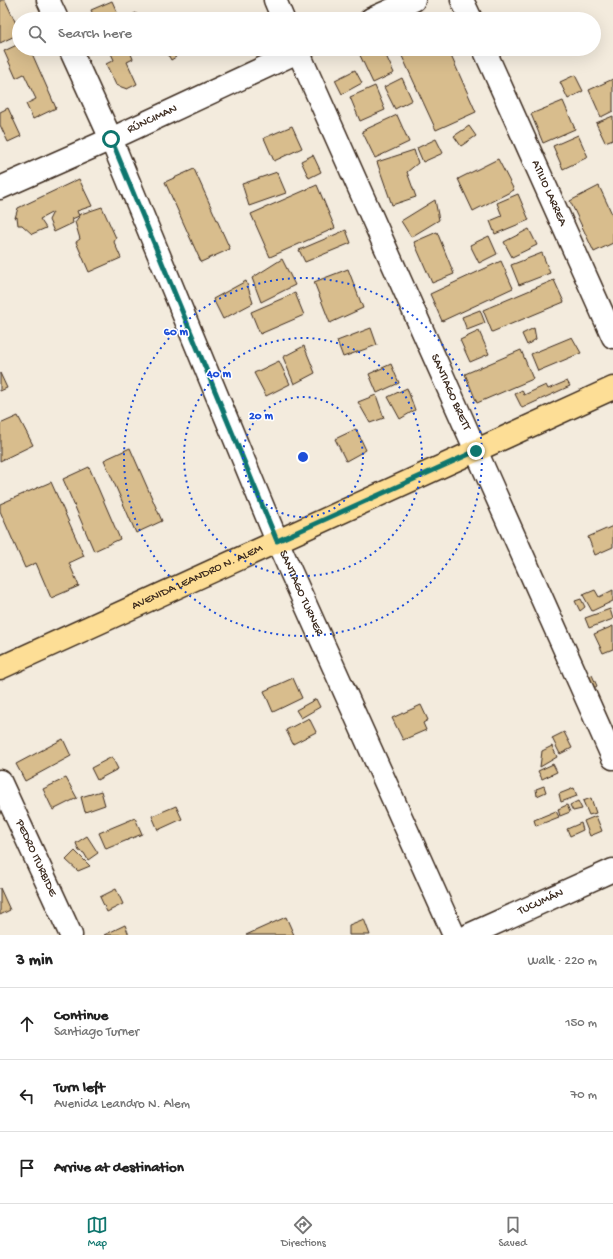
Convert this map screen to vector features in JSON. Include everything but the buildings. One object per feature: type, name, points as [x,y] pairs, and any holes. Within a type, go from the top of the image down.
[{"type":"main road","name":"AVENIDA LEANDRO N. ALEM","points":[[0,668],[613,388]]},
{"type":"street","points":[[48,0],[54,12]]},
{"type":"street","points":[[274,0],[280,12]]},
{"type":"street","points":[[387,12],[414,0]]},
{"type":"street","points":[[462,0],[467,12]]},
{"type":"street","name":"SANTIAGO TURNER","points":[[73,56],[111,139],[277,541],[454,935]]},
{"type":"street","name":"RÚNCIMAN","points":[[0,188],[111,139],[287,56]]},
{"type":"street","name":"SANTIAGO BRETT","points":[[303,56],[613,758]]},
{"type":"street","name":"ATILIO LARREA","points":[[487,56],[613,337]]},
{"type":"street","name":"PEDRO ITURBIDE","points":[[0,781],[71,935]]},
{"type":"street","name":"TUCUMÁN","points":[[468,935],[613,870]]},
{"type":"route","points":[[111,139],[277,541],[476,451]]}]
